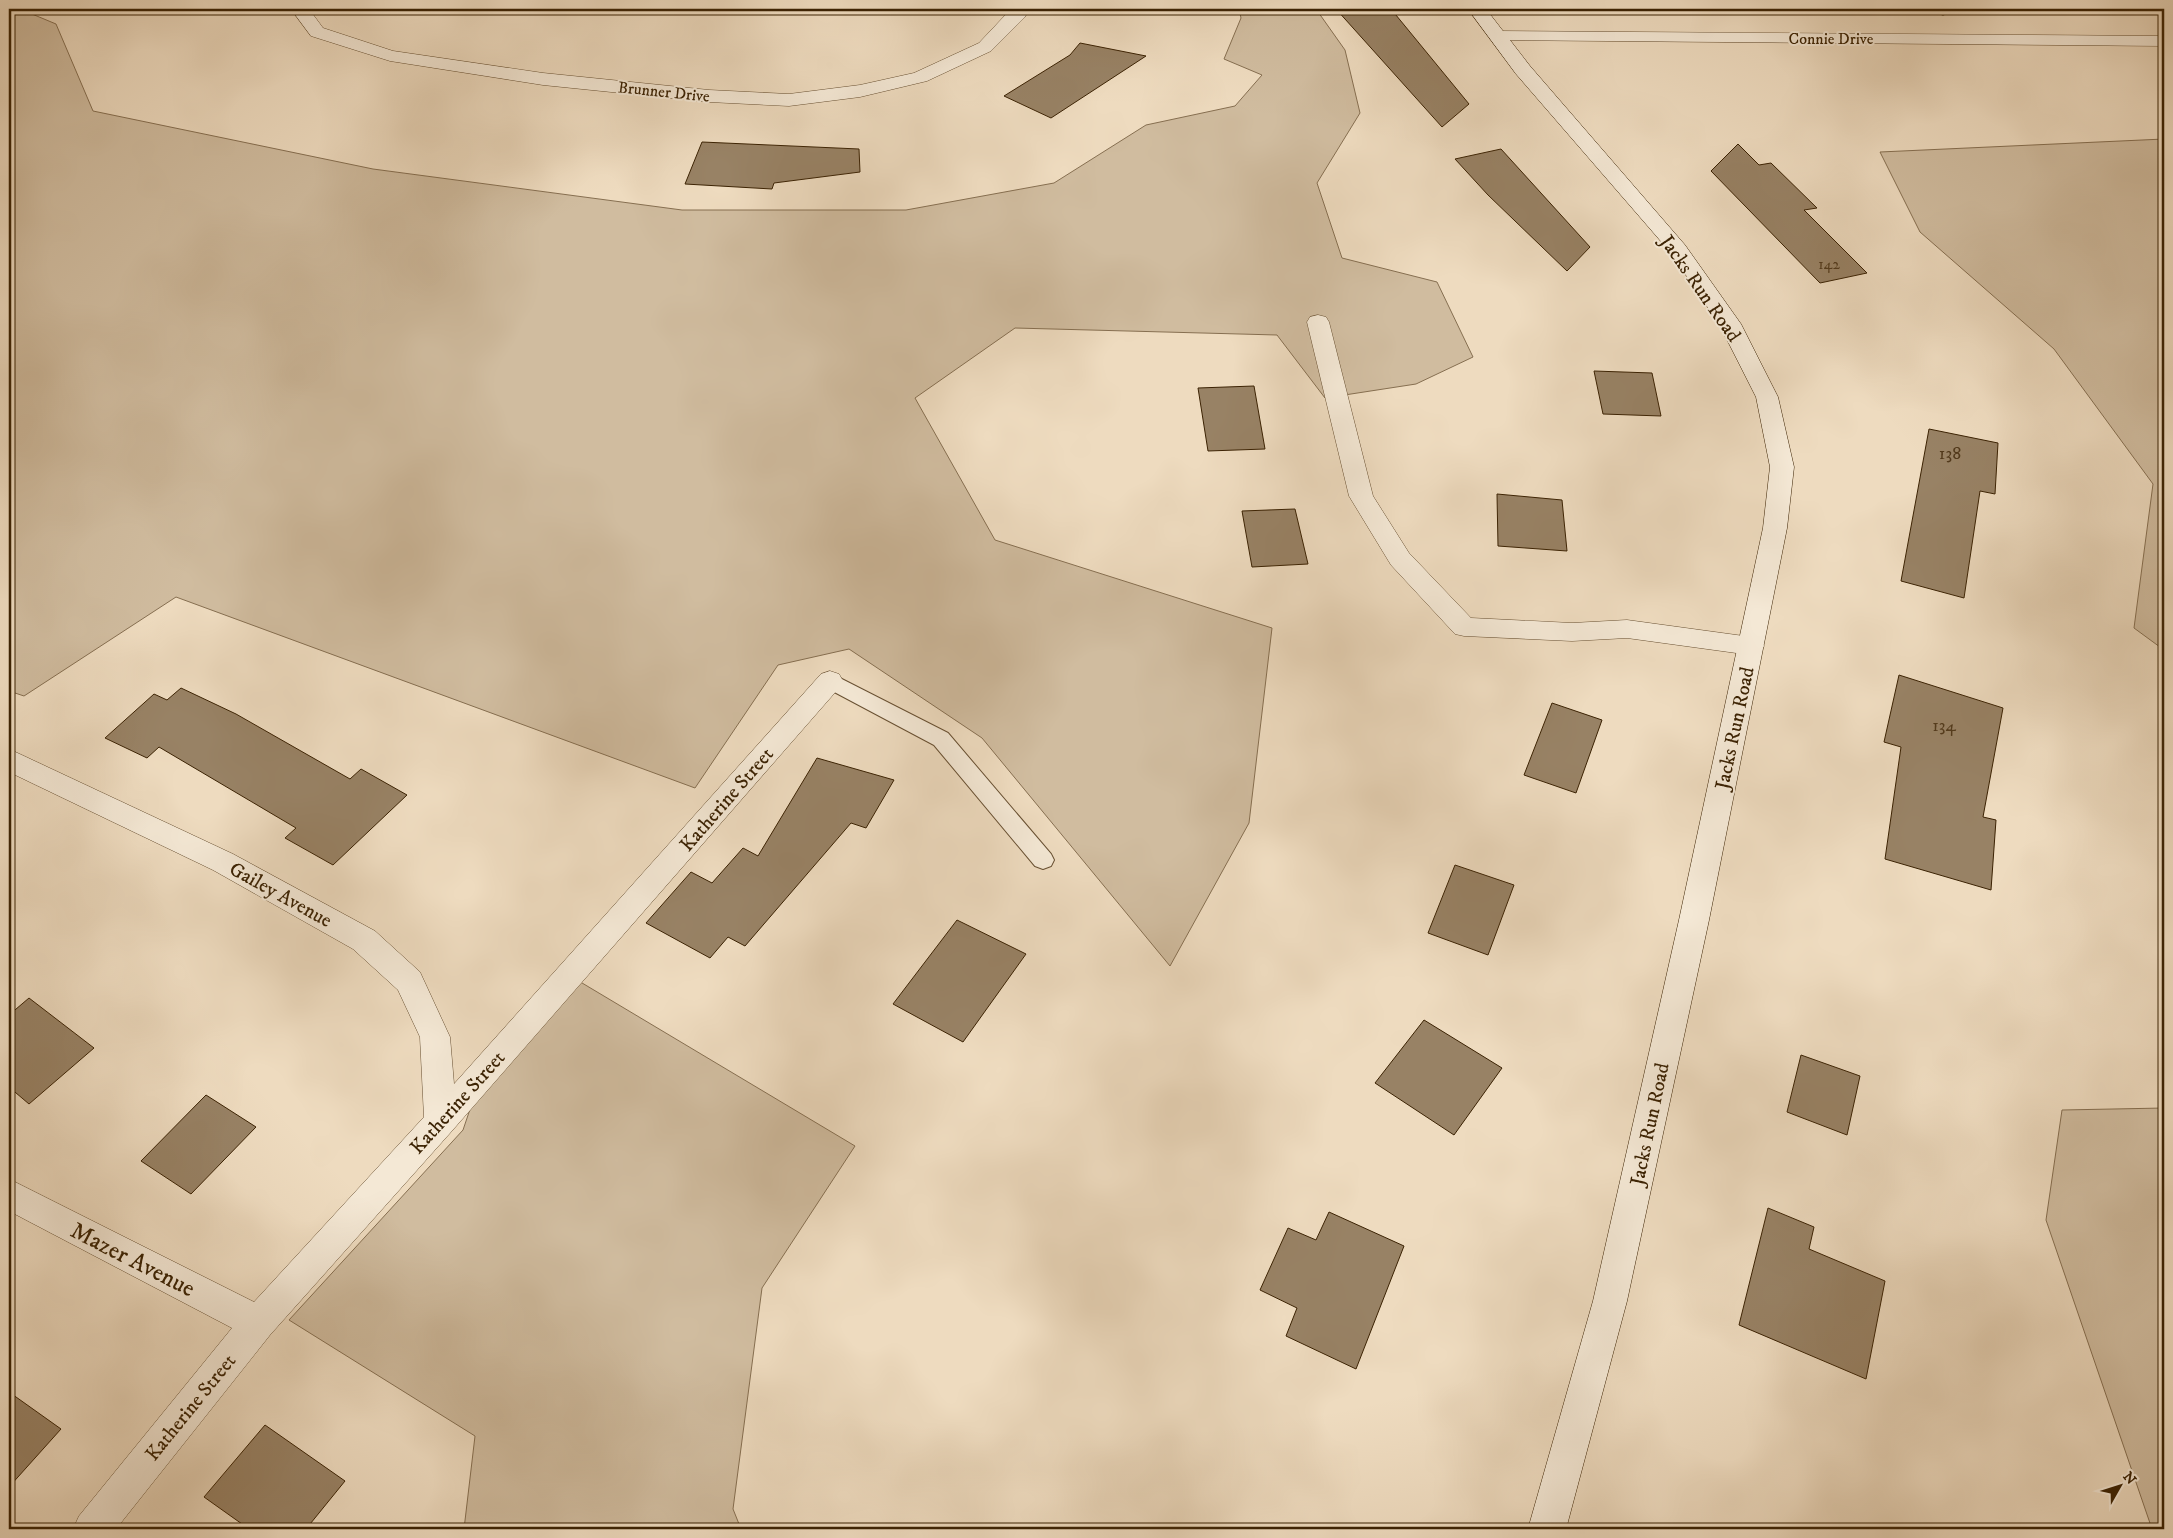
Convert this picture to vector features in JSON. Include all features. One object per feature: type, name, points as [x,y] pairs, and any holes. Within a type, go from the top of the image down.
[{"type":"street","name":"Brunner Drive","points":[[300,9],[317,32],[390,56],[543,79],[709,96],[789,100],[860,91],[920,77],[985,47],[1019,13],[1020,9]]},
{"type":"street","name":"Jacks Run Road","points":[[1477,9],[1523,70],[1678,249],[1730,324],[1767,397],[1782,467],[1775,528],[1751,646],[1694,920],[1610,1301],[1547,1529]]},
{"type":"street","name":"Connie Drive","points":[[1498,36],[2164,41]]},
{"type":"street","points":[[1318,322],[1361,496],[1400,559],[1464,627],[1572,632],[1628,629],[1751,646]]},
{"type":"street","name":"Katherine Street","points":[[92,1529],[258,1323],[440,1122],[830,681]]},
{"type":"street","name":"Gailey Avenue","points":[[9,760],[223,862],[364,940],[409,981],[435,1037],[440,1122]]},
{"type":"street","name":"Mazer Avenue","points":[[9,1194],[258,1323]]},
{"type":"lane","points":[[830,681],[941,739],[1043,860]]},
{"type":"shaded area","points":[[9,9],[20,9],[56,24],[93,111],[373,169],[682,210],[906,210],[1054,183],[1146,125],[1235,106],[1262,75],[1224,59],[1241,18],[1239,9],[1316,9],[1345,50],[1360,113],[1317,183],[1342,258],[1437,282],[1473,357],[1416,384],[1325,398],[1277,335],[1015,328],[915,398],[995,540],[1272,628],[1249,823],[1170,966],[982,738],[849,649],[778,665],[695,788],[176,597],[24,696],[9,691]]},
{"type":"shaded area","points":[[2164,139],[2164,650],[2134,628],[2153,484],[2054,349],[1920,232],[1880,152]]},
{"type":"shaded area","points":[[562,971],[855,1146],[762,1288],[733,1509],[741,1529],[464,1529],[475,1436],[289,1320],[463,1130],[489,1053]]},
{"type":"shaded area","points":[[2164,1108],[2164,1529],[2152,1529],[2046,1220],[2062,1110]]},
{"type":"building","points":[[1336,9],[1391,9],[1469,104],[1442,127]]},
{"type":"building","points":[[1080,43],[1146,56],[1051,118],[1004,96],[1070,55]]},
{"type":"building","points":[[702,142],[859,149],[860,172],[774,183],[772,189],[685,184]]},
{"type":"building","points":[[1738,144],[1759,165],[1771,163],[1817,208],[1804,210],[1867,273],[1820,283],[1711,171]]},
{"type":"building","points":[[1501,149],[1590,247],[1567,271],[1488,195],[1455,159]]},
{"type":"building","points":[[1594,371],[1652,373],[1661,416],[1603,414]]},
{"type":"building","points":[[1254,386],[1265,449],[1208,451],[1198,388]]},
{"type":"building","points":[[1929,429],[1998,443],[1995,494],[1980,491],[1964,598],[1901,581]]},
{"type":"building","points":[[1497,494],[1562,500],[1567,551],[1498,546]]},
{"type":"building","points":[[1295,509],[1308,564],[1252,567],[1242,511]]},
{"type":"building","points":[[1899,675],[2003,708],[1983,817],[1996,820],[1991,890],[1885,859],[1901,747],[1884,742]]},
{"type":"building","points":[[181,688],[236,714],[350,779],[361,769],[407,795],[333,865],[285,838],[296,828],[159,747],[147,758],[105,738],[154,694],[167,700]]},
{"type":"building","points":[[1552,703],[1602,720],[1576,793],[1524,775]]},
{"type":"building","points":[[817,758],[894,780],[866,828],[851,823],[745,946],[728,937],[710,958],[646,923],[691,872],[712,883],[743,848],[758,856]]},
{"type":"building","points":[[1455,865],[1514,885],[1488,955],[1428,933]]},
{"type":"building","points":[[957,920],[1026,954],[963,1042],[893,1004]]},
{"type":"building","points":[[29,998],[94,1048],[29,1104],[9,1087],[9,1015]]},
{"type":"building","points":[[1424,1020],[1502,1068],[1454,1135],[1375,1083]]},
{"type":"building","points":[[1801,1055],[1860,1076],[1847,1135],[1787,1112]]},
{"type":"building","points":[[206,1095],[256,1127],[191,1194],[141,1161]]},
{"type":"building","points":[[1768,1208],[1814,1227],[1809,1249],[1885,1281],[1866,1379],[1739,1325]]},
{"type":"building","points":[[1329,1212],[1404,1246],[1356,1369],[1286,1336],[1297,1308],[1260,1290],[1288,1228],[1316,1240]]},
{"type":"building","points":[[9,1392],[61,1429],[9,1487]]},
{"type":"building","points":[[265,1425],[345,1481],[306,1529],[249,1529],[204,1497]]},
{"type":"waterway","points":[[1935,9],[1943,13]]}]
